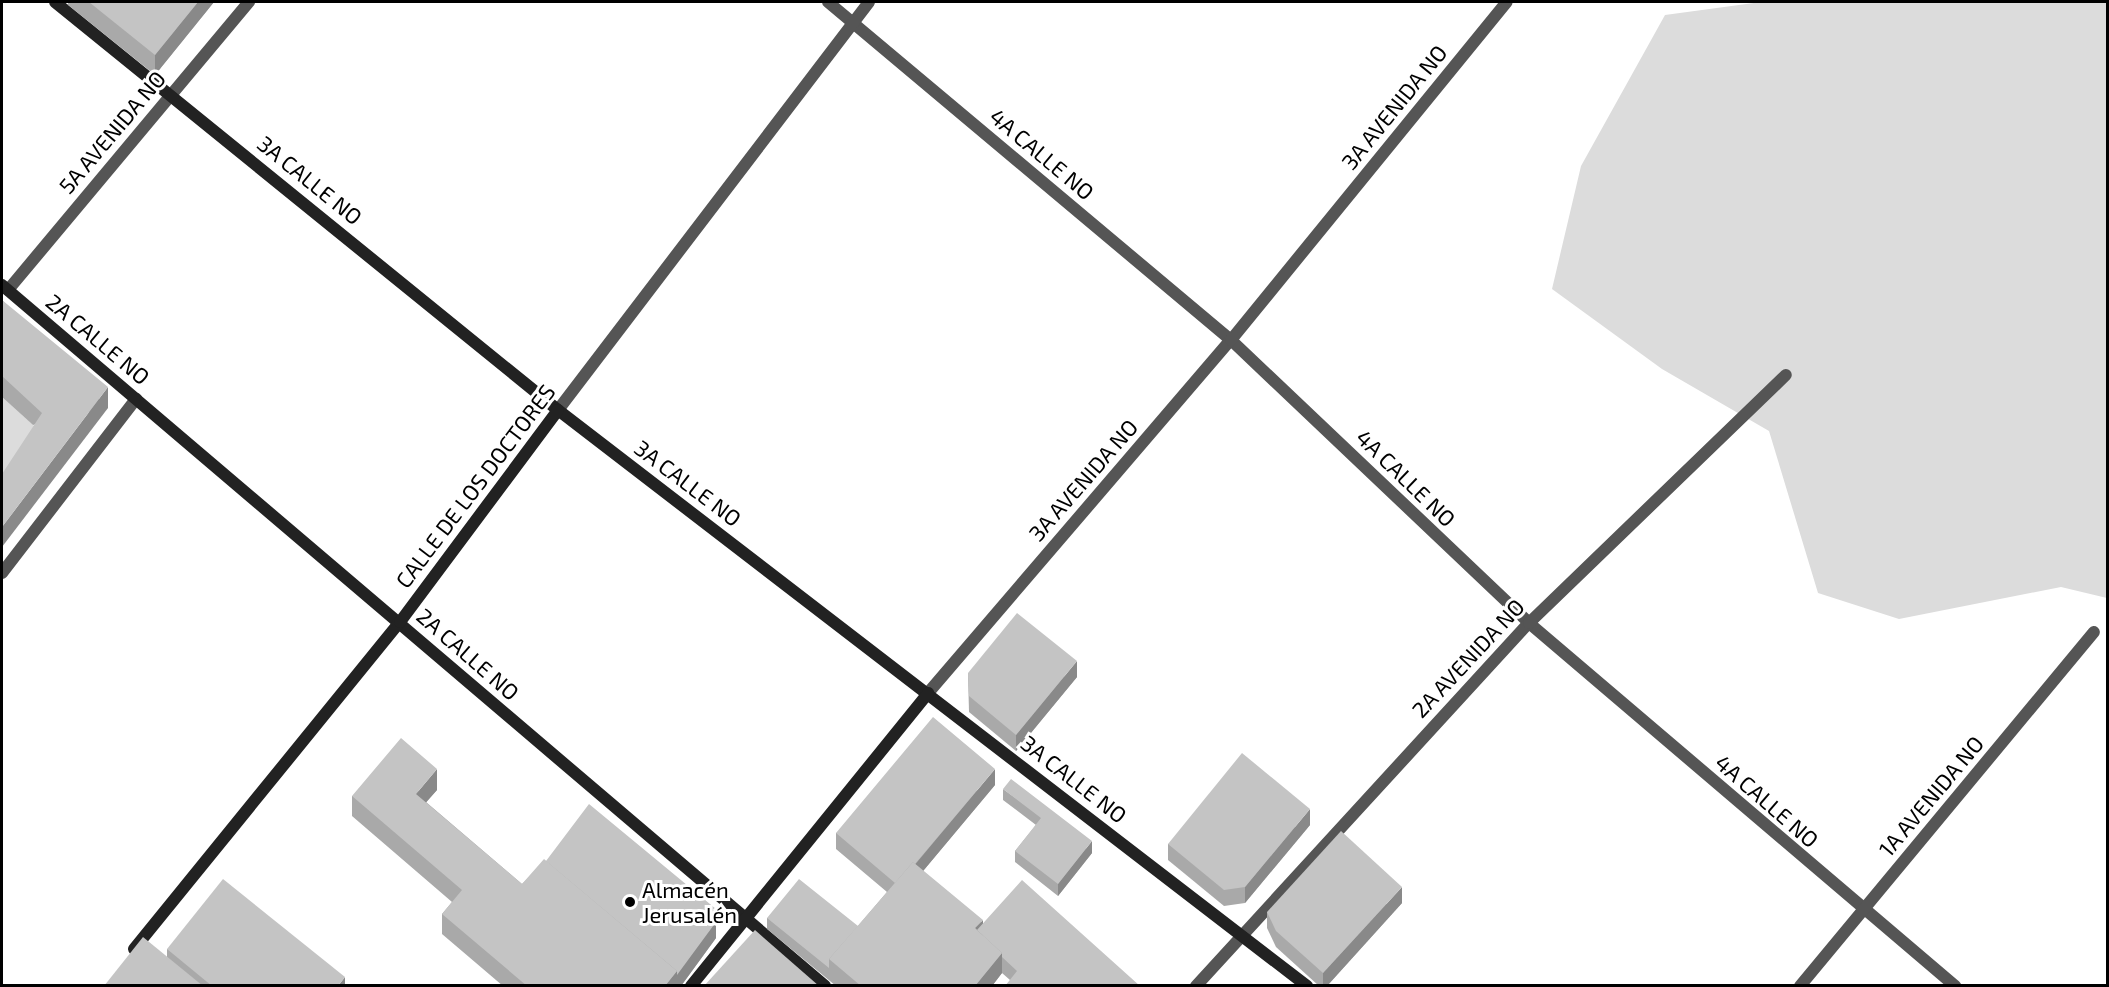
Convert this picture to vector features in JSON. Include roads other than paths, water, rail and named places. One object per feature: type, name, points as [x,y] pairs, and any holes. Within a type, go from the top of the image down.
[{"type":"main road","name":"3A CALLE NO","points":[[55,2],[558,410],[1307,986]]},
{"type":"main road","name":"2A CALLE NO","points":[[5,288],[825,986]]},
{"type":"main road","name":"CALLE DE LOS DOCTORES","points":[[126,958],[400,622],[558,410]]},
{"type":"main road","name":"3A AVENIDA NO","points":[[691,986],[928,693]]},
{"type":"street","name":"5A AVENIDA NO","points":[[5,288],[249,2]]},
{"type":"street","name":"4A CALLE NO","points":[[828,2],[1231,340],[1529,623],[1863,912],[1955,986]]},
{"type":"street","name":"CALLE DE LOS DOCTORES","points":[[558,410],[852,21],[869,2]]},
{"type":"street","name":"3A AVENIDA NO","points":[[928,693],[1231,340],[1507,2]]},
{"type":"street","name":"2A AVENIDA NO","points":[[1196,986],[1239,933],[1529,623],[1786,375]]},
{"type":"street","points":[[2,573],[136,399]]},
{"type":"street","name":"1A AVENIDA NO","points":[[1800,986],[2094,632]]},
{"type":"place","name":"Almacén Jerusalén","points":[[630,902]]}]
